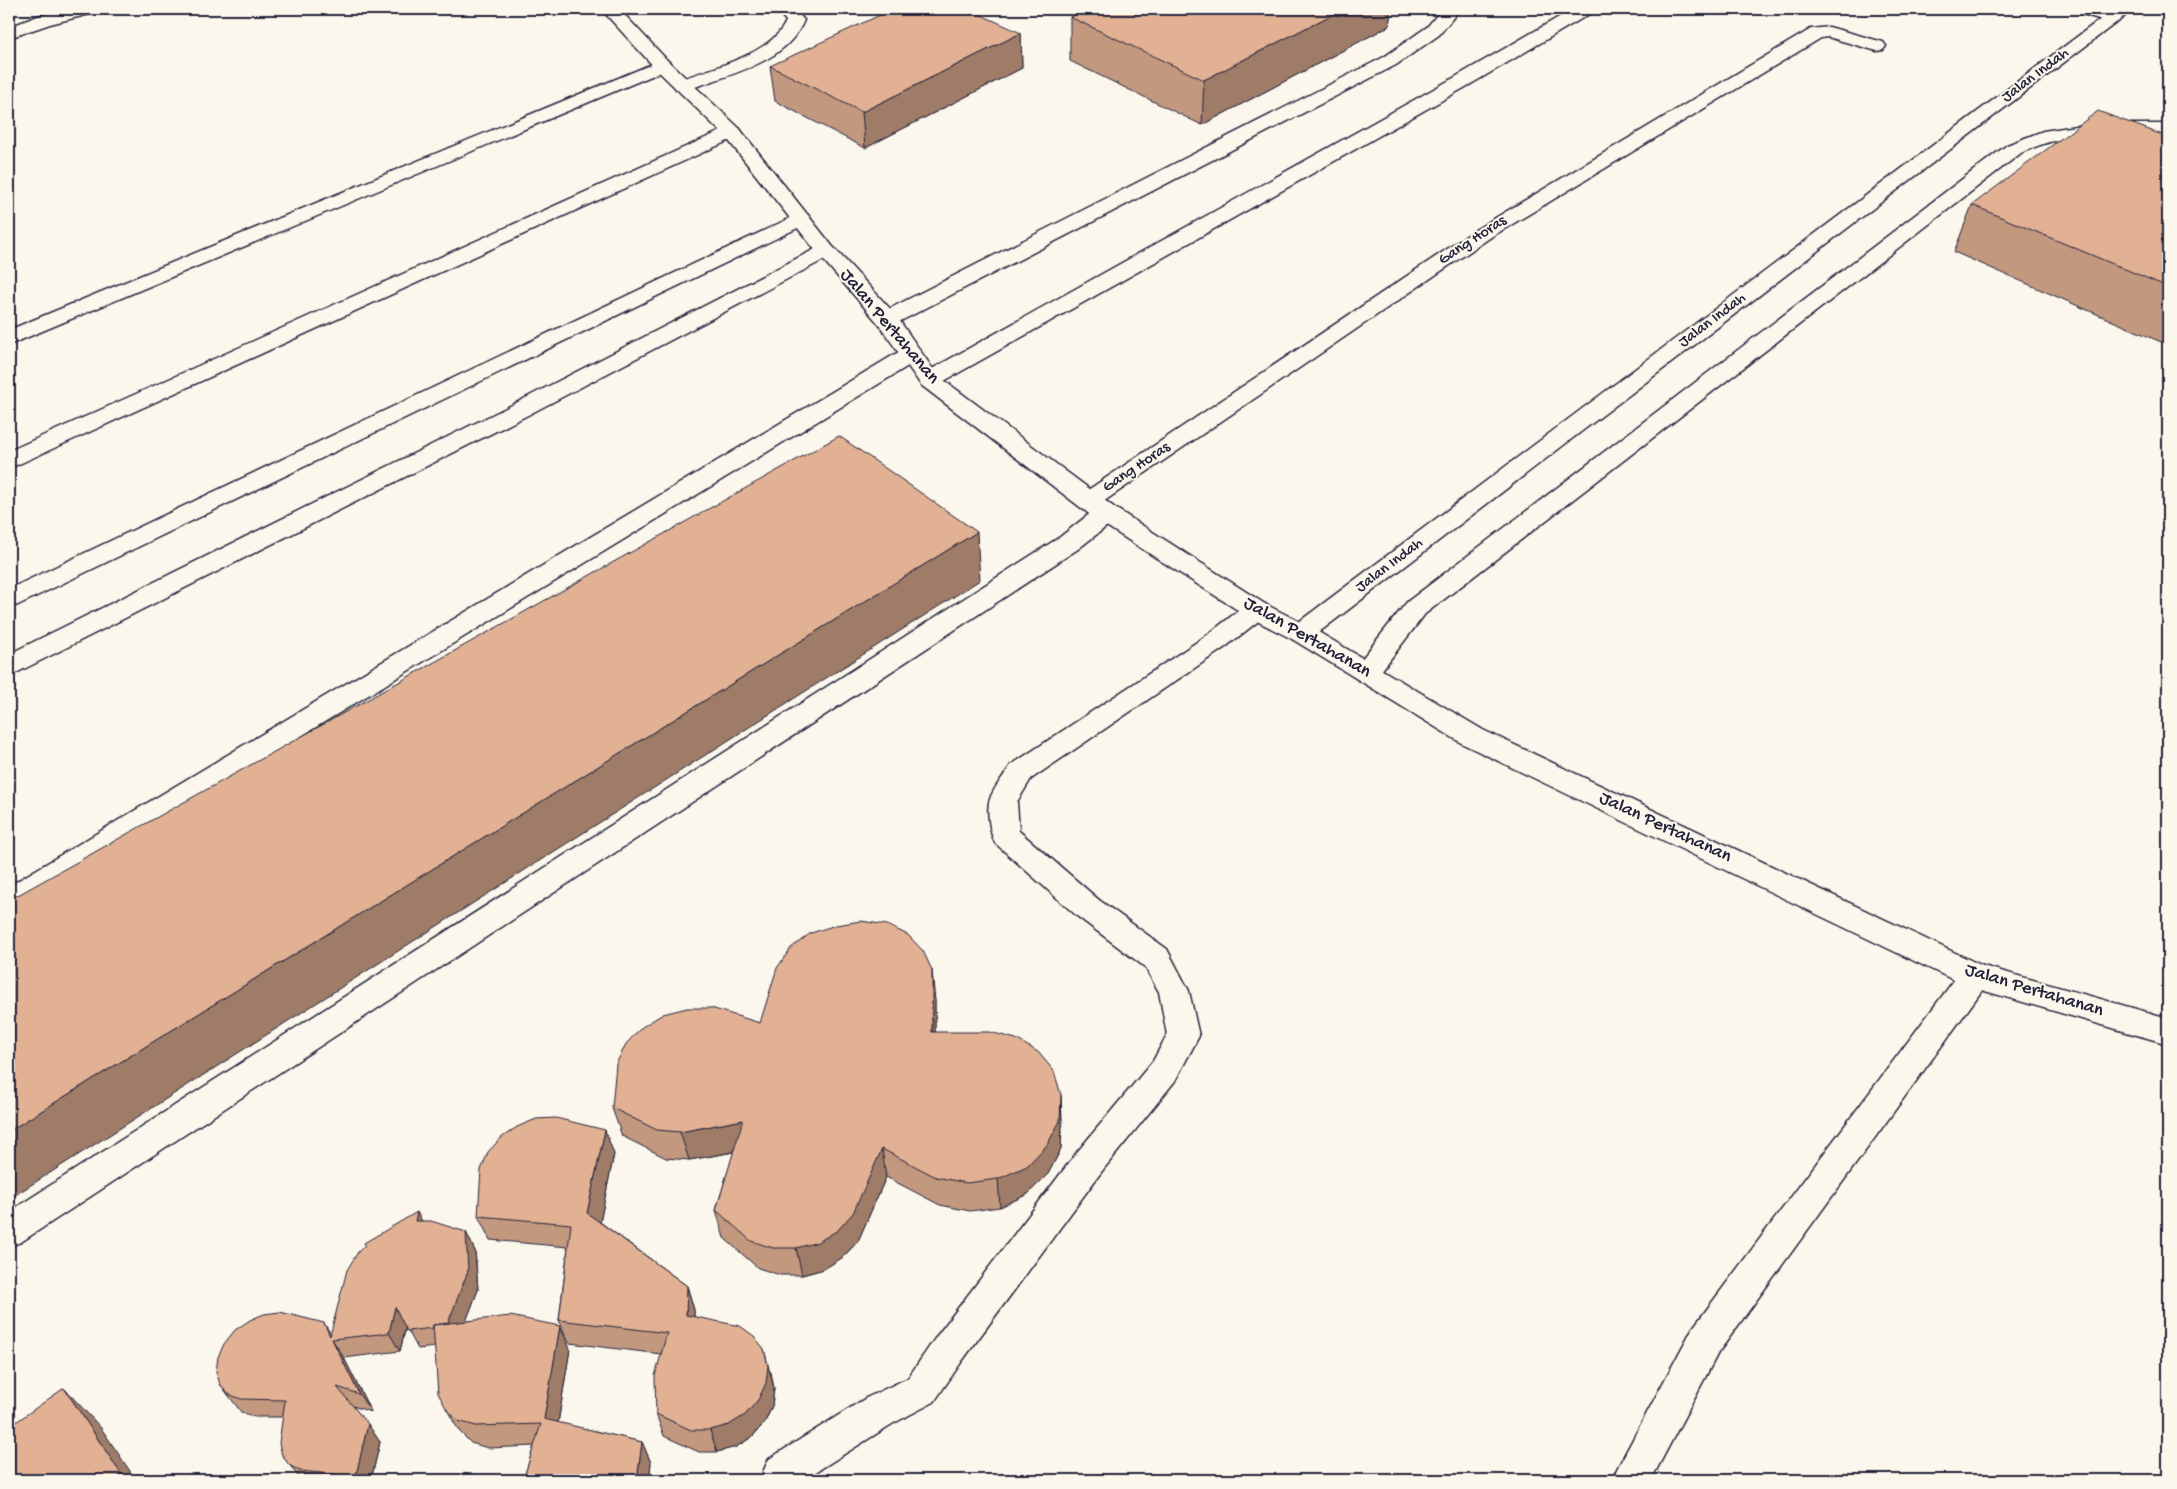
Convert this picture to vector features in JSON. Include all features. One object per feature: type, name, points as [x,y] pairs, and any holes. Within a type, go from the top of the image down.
[{"type":"street","points":[[9,32],[88,9]]},
{"type":"street","name":"Jalan Pertahanan","points":[[610,9],[662,65],[732,132],[826,251],[887,320],[929,380],[1097,508],[1256,610],[1301,633],[1473,737],[1974,976],[2168,1031]]},
{"type":"street","points":[[682,85],[746,61],[767,50],[788,34],[795,20],[785,9]]},
{"type":"street","points":[[887,320],[1390,61],[1433,31],[1451,9]]},
{"type":"street","points":[[929,380],[1464,80],[1585,9]]},
{"type":"street","points":[[2085,9],[2118,13]]},
{"type":"street","name":"Jalan Indah","points":[[1301,633],[2118,13]]},
{"type":"street","name":"Gang Horas","points":[[9,1230],[1069,543],[1097,508],[1484,233],[1817,33],[1829,32],[1877,46]]},
{"type":"street","points":[[9,338],[662,65]]},
{"type":"street","points":[[1366,672],[1416,608],[2014,149],[2029,140],[2077,131],[2168,130]]},
{"type":"street","points":[[9,460],[732,132]]},
{"type":"street","points":[[9,600],[801,220]]},
{"type":"street","points":[[9,665],[518,411],[826,251]]},
{"type":"street","points":[[9,900],[910,355]]},
{"type":"street","points":[[782,1472],[879,1411],[922,1390],[949,1349],[1090,1161],[1164,1071],[1183,1036],[1174,991],[1156,958],[1088,908],[1005,835],[1003,801],[1021,772],[1215,642],[1256,610]]},
{"type":"street","points":[[1630,1480],[1706,1341],[1974,976]]},
{"type":"building","points":[[893,9],[968,9],[1021,33],[862,112],[770,66]]},
{"type":"building","points":[[1088,9],[1343,9],[1204,80],[1070,17]]},
{"type":"building","points":[[2098,111],[2168,137],[2168,287],[1972,205]]},
{"type":"building","points":[[839,436],[977,532],[9,1131],[9,900]]},
{"type":"building","points":[[861,921],[887,925],[908,935],[923,951],[932,970],[932,1032],[990,1032],[1016,1039],[1038,1052],[1054,1071],[1061,1095],[1060,1121],[1047,1145],[1027,1166],[998,1179],[967,1183],[936,1177],[882,1149],[853,1213],[838,1230],[818,1242],[796,1248],[773,1248],[751,1241],[716,1210],[743,1120],[680,1132],[657,1130],[612,1108],[616,1064],[626,1044],[642,1027],[663,1014],[687,1008],[711,1008],[760,1023],[777,968],[791,948],[811,933],[836,925]]},
{"type":"building","points":[[556,1118],[605,1130],[587,1213],[687,1286],[686,1315],[740,1326],[754,1336],[764,1349],[768,1366],[766,1383],[758,1400],[745,1415],[729,1425],[710,1430],[691,1430],[656,1414],[655,1376],[667,1333],[559,1320],[571,1224],[478,1216],[481,1170],[488,1152],[501,1138],[517,1127],[536,1119]]},
{"type":"building","points":[[417,1212],[415,1221],[431,1221],[466,1232],[468,1271],[448,1323],[433,1325],[433,1328],[407,1331],[395,1307],[389,1333],[332,1339],[359,1394],[337,1387],[368,1424],[356,1475],[402,1480],[352,1480],[353,1476],[300,1471],[289,1465],[282,1455],[279,1443],[285,1400],[241,1399],[228,1394],[220,1384],[216,1372],[218,1357],[224,1344],[235,1330],[250,1320],[264,1314],[280,1312],[324,1323],[330,1336],[347,1270],[358,1252],[365,1245],[364,1243]]},
{"type":"building","points":[[510,1316],[560,1326],[544,1419],[642,1442],[637,1480],[523,1480],[541,1424],[476,1426],[458,1421],[446,1408],[438,1393],[433,1325]]},
{"type":"building","points":[[64,1388],[125,1480],[9,1480],[9,1427]]}]
